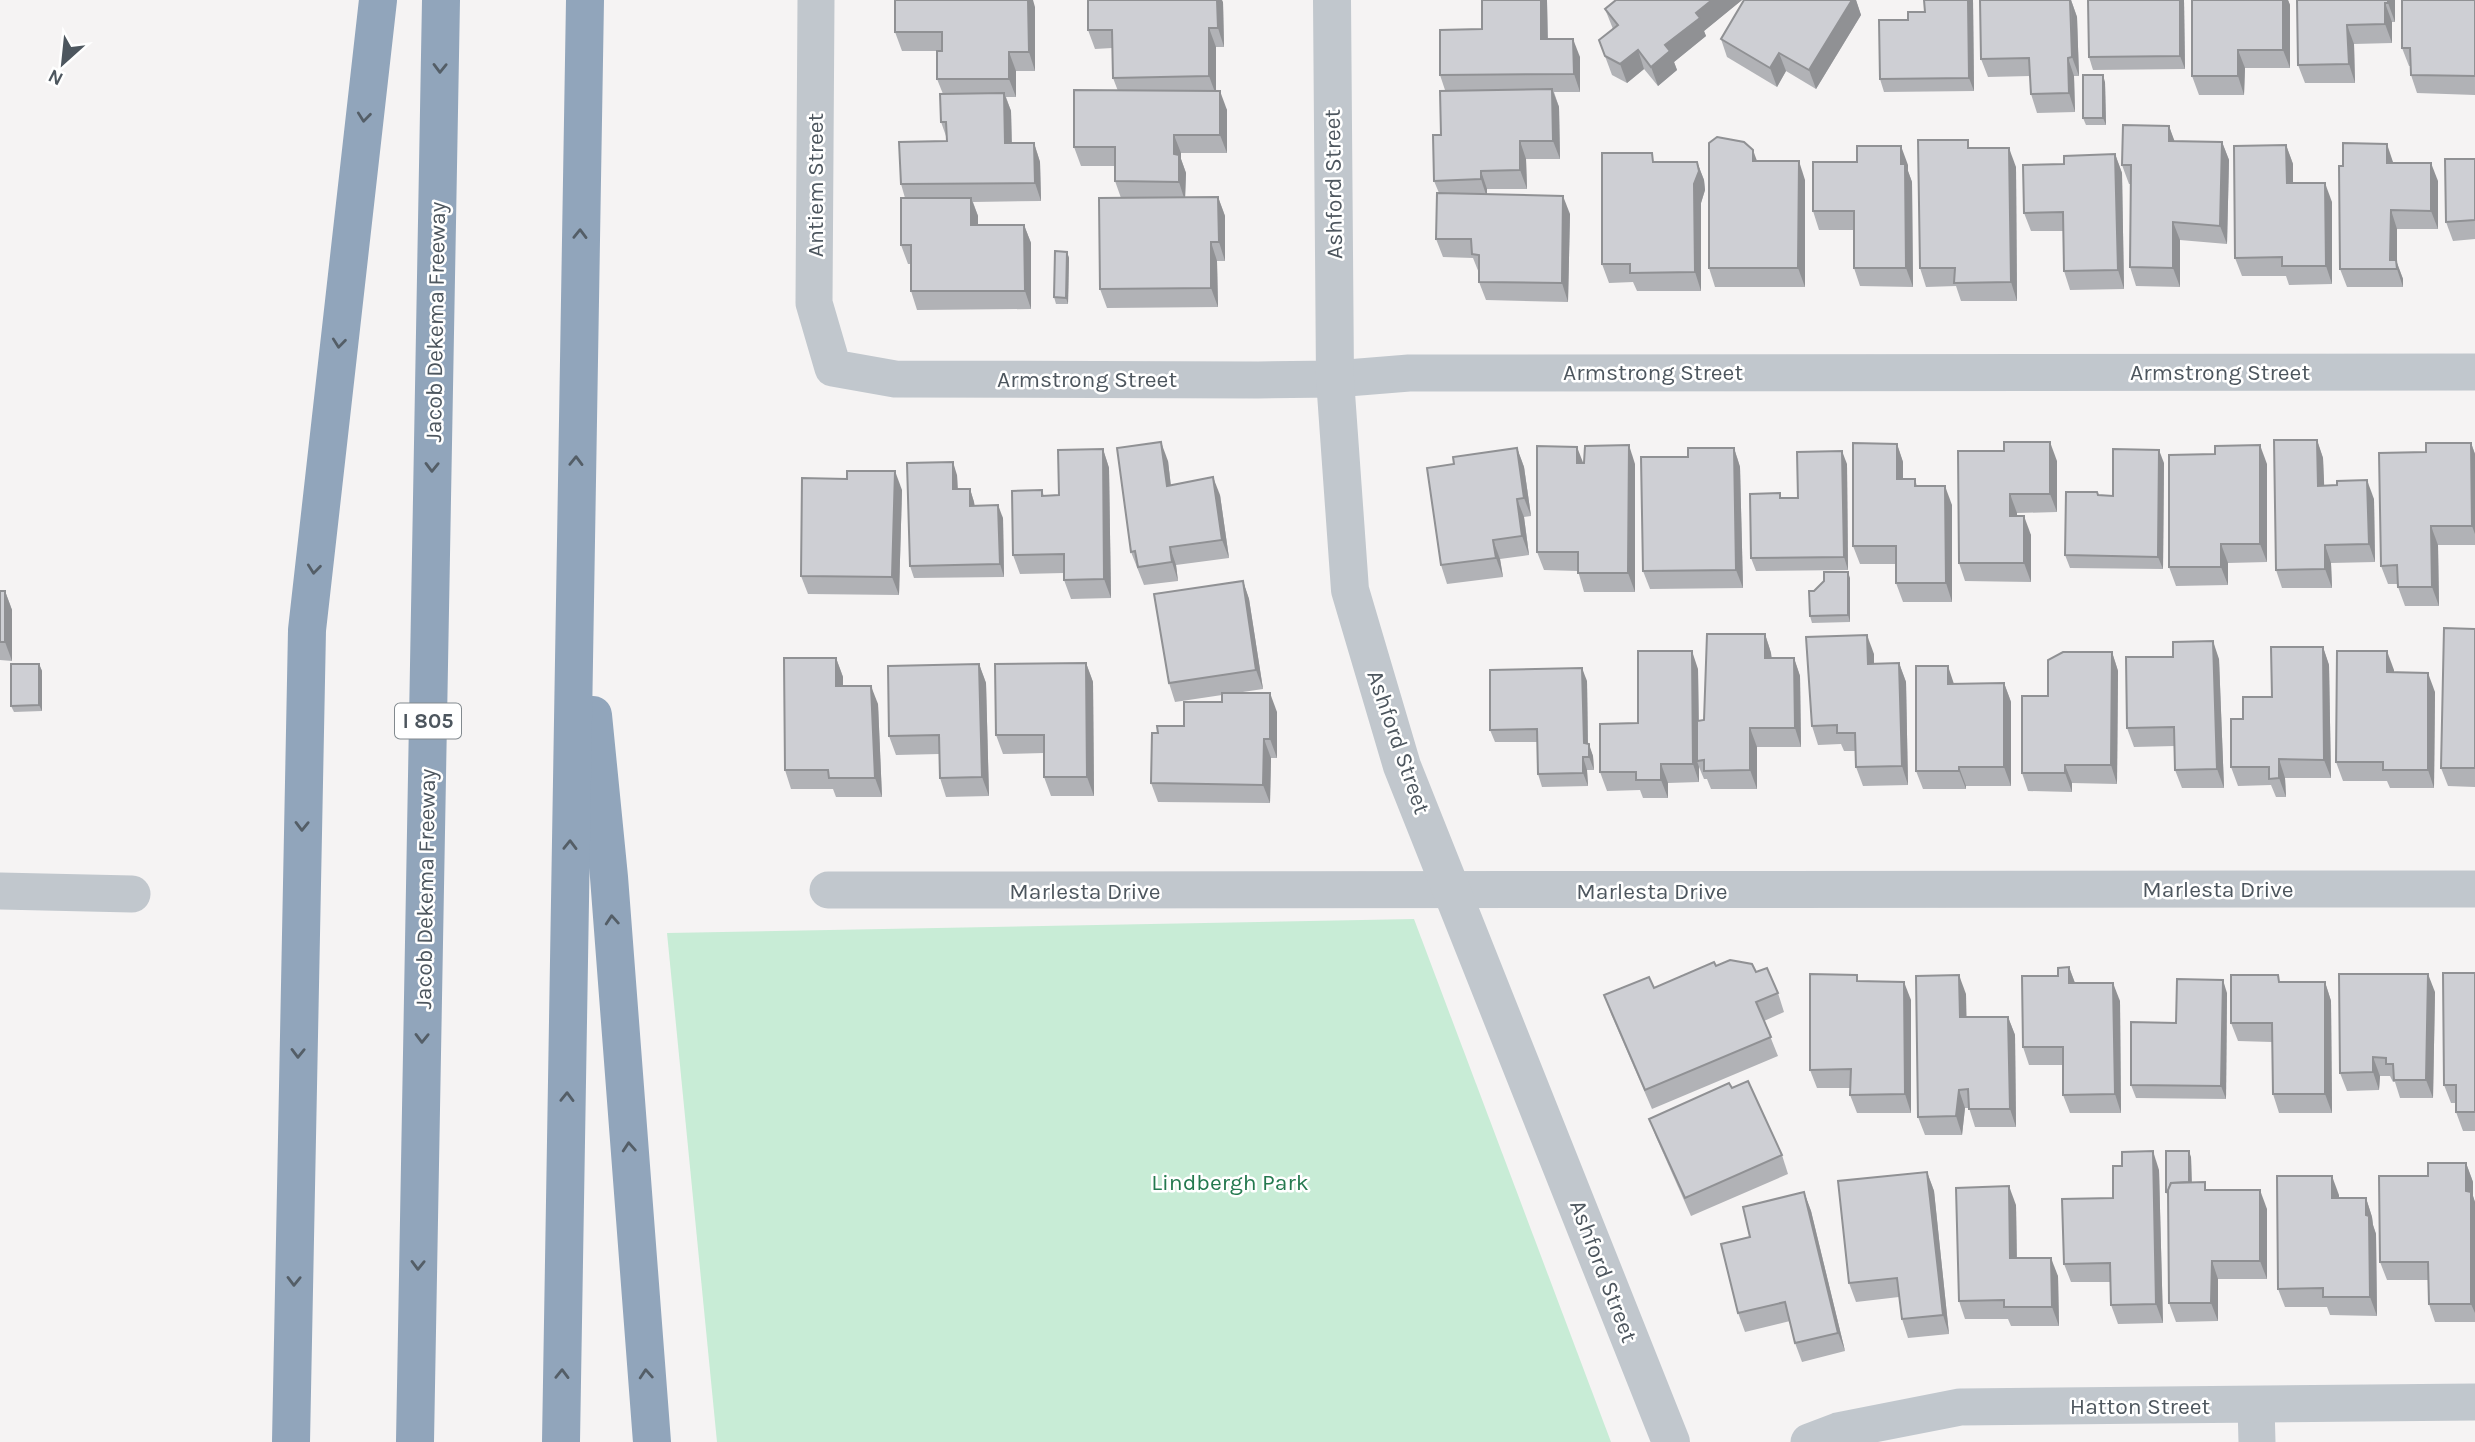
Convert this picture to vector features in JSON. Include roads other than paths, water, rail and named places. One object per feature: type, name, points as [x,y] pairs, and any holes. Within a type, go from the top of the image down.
[{"type":"highway","points":[[291,1442],[307,629],[378,0]]},
{"type":"highway","name":"Jacob Dekema Freeway","points":[[415,1442],[441,0]]},
{"type":"highway","points":[[561,1442],[585,0]]},
{"type":"highway","points":[[575,530],[609,877],[652,1442]]},
{"type":"street","name":"Antiem Street","points":[[816,0],[814,303],[833,368]]},
{"type":"street","name":"Ashford Street","points":[[1332,0],[1335,379],[1350,590],[1402,766],[1671,1442]]},
{"type":"street","name":"Armstrong Street","points":[[833,368],[895,379],[1335,379],[1409,373],[2475,372]]},
{"type":"street","name":"Marlesta Drive","points":[[828,890],[2475,889]]},
{"type":"street","points":[[0,891],[132,894]]},
{"type":"street","name":"Hatton Street","points":[[1809,1442],[1838,1431],[1959,1407],[2475,1402]]},
{"type":"street","points":[[2256,1406],[2257,1442]]},
{"type":"park label","name":"Lindbergh Park","points":[[1230,1182]]}]
